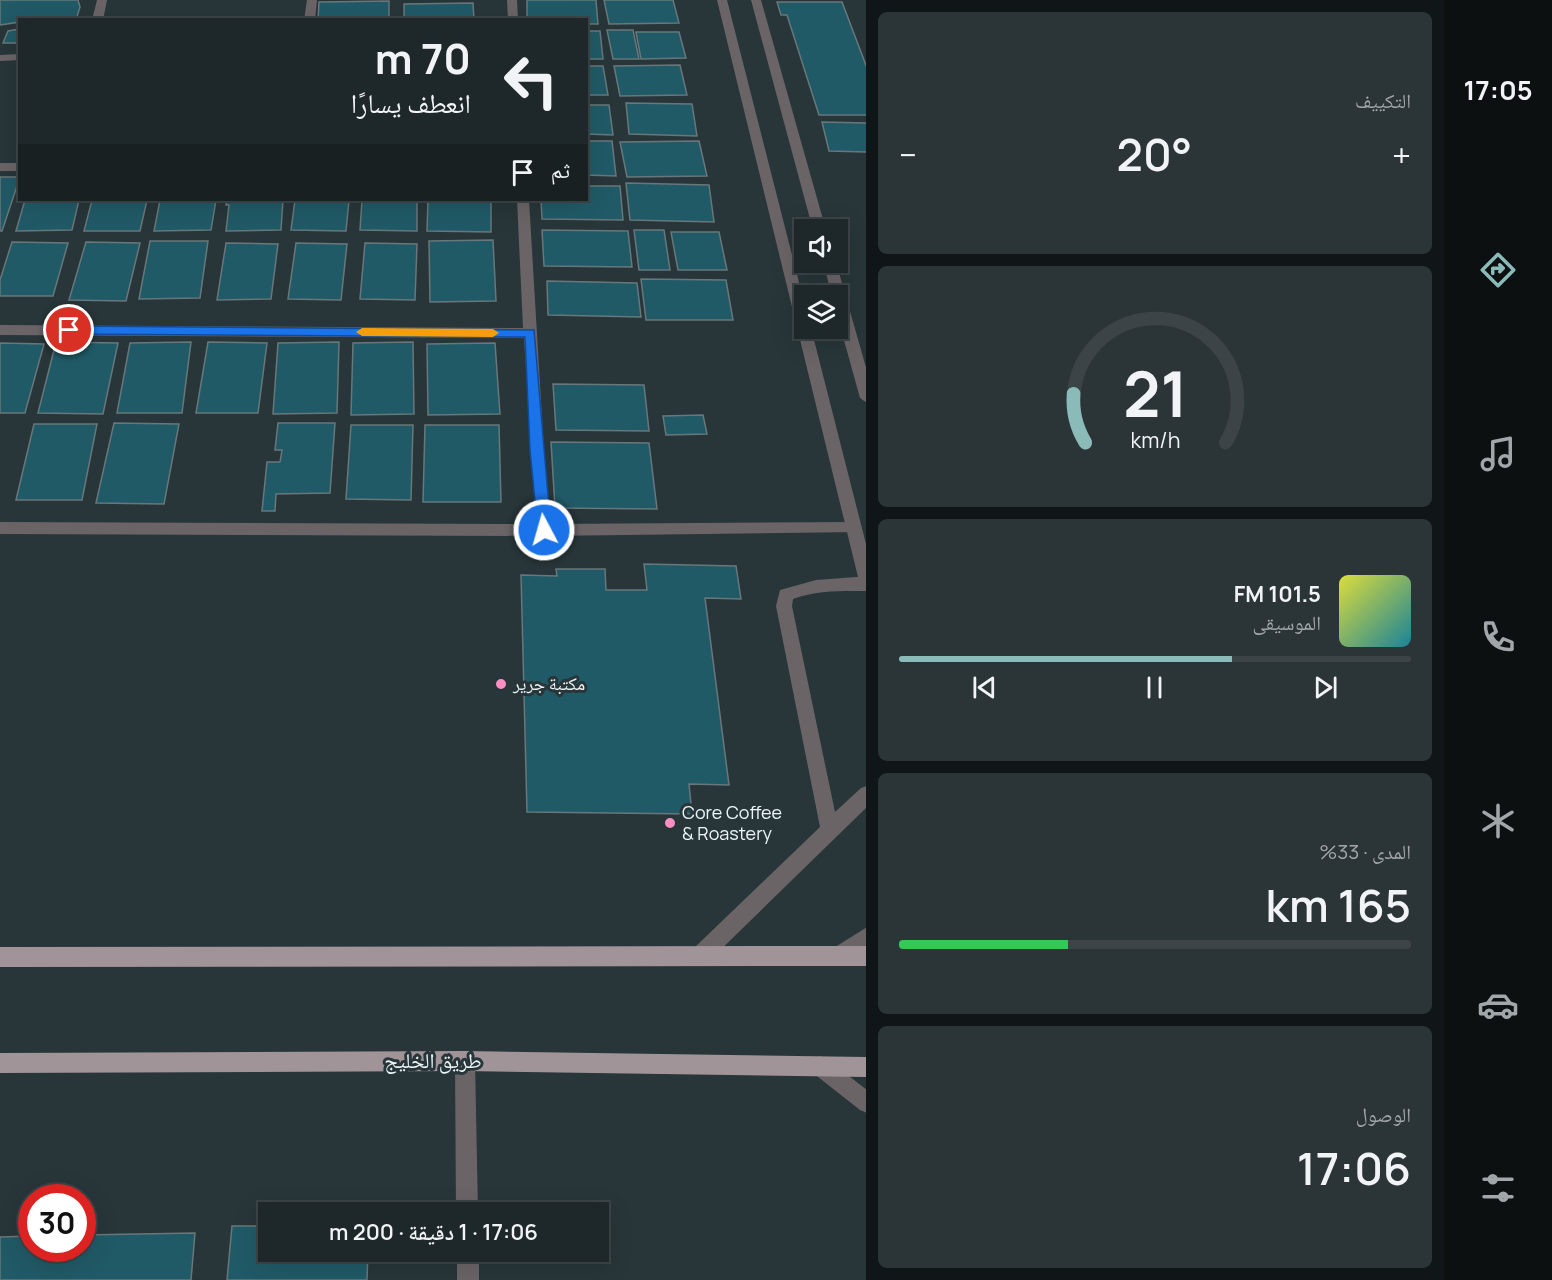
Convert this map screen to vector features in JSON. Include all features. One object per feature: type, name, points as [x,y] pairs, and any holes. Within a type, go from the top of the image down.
[{"type":"main road","points":[[0,957],[866,956]]},
{"type":"main road","name":"طريق الخليج","points":[[0,1063],[465,1061],[866,1067]]},
{"type":"street","points":[[98,18],[102,0]]},
{"type":"street","points":[[309,18],[312,0]]},
{"type":"street","points":[[512,0],[513,18]]},
{"type":"street","points":[[722,0],[866,578]]},
{"type":"street","points":[[756,0],[817,219]]},
{"type":"street","points":[[0,58],[18,57]]},
{"type":"street","points":[[0,167],[18,167]]},
{"type":"street","points":[[523,201],[537,451],[544,530]]},
{"type":"street","points":[[832,273],[866,394]]},
{"type":"street","points":[[0,330],[530,333]]},
{"type":"street","points":[[0,528],[544,530],[854,528]]},
{"type":"street","points":[[830,830],[784,606],[786,595],[804,587],[866,582]]},
{"type":"street","points":[[701,955],[866,795]]},
{"type":"street","points":[[839,956],[866,937]]},
{"type":"street","points":[[465,1061],[467,1202]]},
{"type":"street","points":[[820,1066],[866,1102]]},
{"type":"street","points":[[468,1262],[468,1280]]},
{"type":"building","points":[[0,0],[78,0],[80,7],[77,18],[18,18],[18,22],[0,25]]},
{"type":"building","points":[[527,0],[596,0],[598,24],[588,24],[588,18],[527,18]]},
{"type":"building","points":[[604,0],[673,0],[679,23],[609,24]]},
{"type":"building","points":[[389,1],[389,18],[318,18],[319,2]]},
{"type":"building","points":[[777,2],[842,2],[866,65],[866,115],[819,115],[787,15],[781,15]]},
{"type":"building","points":[[473,3],[474,18],[404,18],[404,4]]},
{"type":"building","points":[[18,29],[18,43],[3,43],[8,31]]},
{"type":"building","points":[[607,30],[633,30],[639,59],[613,59]]},
{"type":"building","points":[[588,31],[600,31],[603,59],[588,59]]},
{"type":"building","points":[[636,32],[679,32],[686,58],[641,59]]},
{"type":"building","points":[[680,65],[687,95],[620,96],[614,66]]},
{"type":"building","points":[[588,66],[603,66],[608,95],[588,95]]},
{"type":"building","points":[[626,103],[692,104],[697,136],[629,134]]},
{"type":"building","points":[[588,105],[609,105],[613,135],[588,134]]},
{"type":"building","points":[[822,122],[866,123],[866,152],[829,151]]},
{"type":"building","points":[[588,141],[612,141],[616,176],[588,175]]},
{"type":"building","points":[[699,141],[707,176],[627,177],[620,142]]},
{"type":"building","points":[[0,177],[18,177],[2,231],[0,231]]},
{"type":"building","points":[[626,183],[709,185],[714,222],[630,220]]},
{"type":"building","points":[[588,186],[620,186],[623,220],[542,219],[541,201],[588,201]]},
{"type":"building","points":[[25,201],[79,201],[72,230],[16,231]]},
{"type":"building","points":[[92,201],[147,201],[140,231],[84,231]]},
{"type":"building","points":[[160,201],[216,201],[211,230],[154,231]]},
{"type":"building","points":[[227,201],[283,201],[281,230],[226,231],[229,205],[226,205]]},
{"type":"building","points":[[295,201],[349,201],[346,231],[291,230]]},
{"type":"building","points":[[362,201],[417,201],[417,231],[360,230]]},
{"type":"building","points":[[428,201],[491,201],[491,232],[427,231]]},
{"type":"building","points":[[542,230],[628,231],[632,267],[544,266]]},
{"type":"building","points":[[634,230],[664,230],[670,270],[639,270]]},
{"type":"building","points":[[671,232],[719,232],[727,270],[678,270]]},
{"type":"building","points":[[493,240],[496,301],[430,302],[429,241]]},
{"type":"building","points":[[150,241],[208,241],[200,298],[139,299]]},
{"type":"building","points":[[12,242],[68,243],[53,296],[0,296],[0,280]]},
{"type":"building","points":[[86,242],[140,243],[126,301],[69,300]]},
{"type":"building","points":[[226,243],[278,244],[271,299],[217,300]]},
{"type":"building","points":[[296,243],[347,244],[341,300],[288,299]]},
{"type":"building","points":[[365,243],[417,244],[415,300],[360,299]]},
{"type":"building","points":[[641,279],[726,280],[733,320],[646,320]]},
{"type":"building","points":[[547,281],[637,283],[641,317],[548,315]]},
{"type":"building","points":[[56,342],[118,343],[103,414],[38,413]]},
{"type":"building","points":[[191,342],[182,413],[117,413],[130,343]]},
{"type":"building","points":[[208,342],[267,343],[258,413],[196,413]]},
{"type":"building","points":[[339,342],[337,413],[273,414],[278,343]]},
{"type":"building","points":[[413,342],[414,414],[351,415],[353,343]]},
{"type":"building","points":[[0,343],[44,344],[25,413],[0,413]]},
{"type":"building","points":[[495,343],[500,414],[428,415],[427,344]]},
{"type":"building","points":[[553,384],[644,385],[649,431],[556,430]]},
{"type":"building","points":[[703,415],[707,434],[666,435],[663,416]]},
{"type":"building","points":[[114,423],[179,424],[164,504],[96,503]]},
{"type":"building","points":[[278,423],[335,423],[330,493],[276,494],[275,511],[262,511],[267,462],[280,462],[282,450],[275,450]]},
{"type":"building","points":[[34,424],[97,424],[82,500],[16,500]]},
{"type":"building","points":[[351,425],[413,425],[411,500],[346,499]]},
{"type":"building","points":[[425,425],[499,425],[501,502],[423,502]]},
{"type":"building","points":[[551,442],[649,443],[657,509],[555,508]]},
{"type":"building","points":[[644,564],[736,566],[741,599],[705,598],[729,785],[689,784],[692,814],[527,812],[521,575],[557,576],[556,569],[605,569],[606,590],[647,590]]},
{"type":"building","points":[[232,1226],[258,1226],[258,1262],[368,1262],[367,1280],[227,1280]]},
{"type":"building","points":[[195,1233],[191,1280],[0,1280],[0,1237],[18,1236],[18,1262],[96,1262],[96,1235]]},
{"type":"slow traffic","points":[[362,332],[493,333]]},
{"type":"place","name":"مكتبة جرير","points":[[501,684]]},
{"type":"place","name":"Core Coffee & Roastery","points":[[670,823]]},
{"type":"route","points":[[69,330],[530,333],[544,530]]}]
